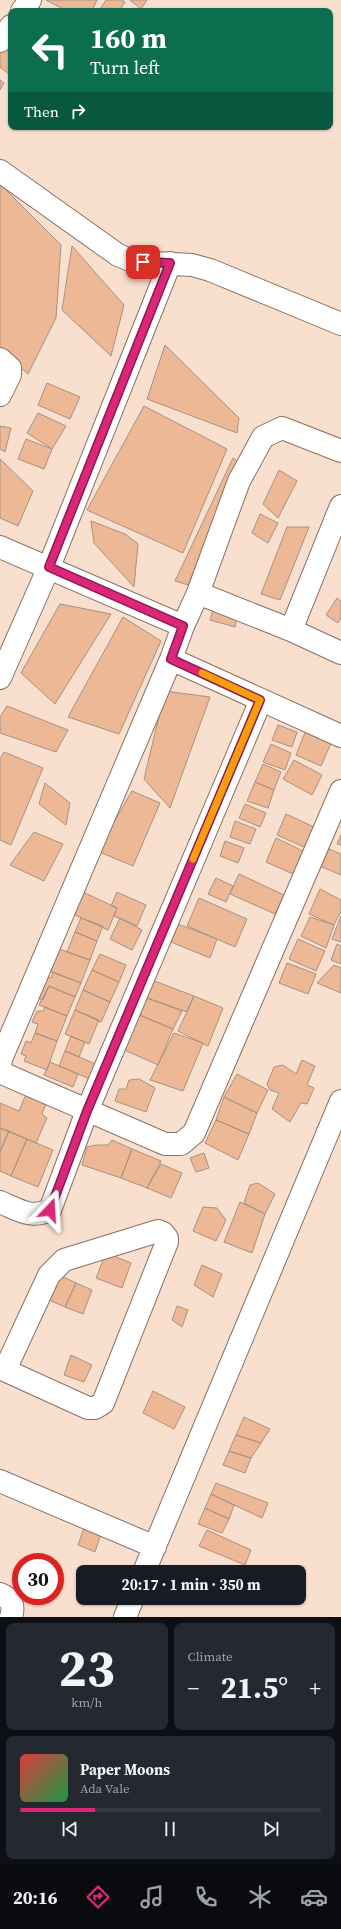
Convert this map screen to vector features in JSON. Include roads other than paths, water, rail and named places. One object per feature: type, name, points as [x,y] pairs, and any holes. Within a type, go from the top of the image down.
[{"type":"street","points":[[0,41],[8,30]]},
{"type":"street","points":[[0,171],[118,255],[134,262],[192,265],[210,270],[341,324]]},
{"type":"street","points":[[0,678],[49,567],[170,263]]},
{"type":"street","points":[[0,359],[10,368],[10,375],[0,395]]},
{"type":"street","points":[[341,451],[282,428],[263,437],[239,481],[198,593],[183,626],[171,659],[1,1059],[0,1069],[4,1074],[165,1144],[181,1144],[194,1133],[341,791]]},
{"type":"street","points":[[291,630],[341,506]]},
{"type":"street","points":[[0,547],[183,626]]},
{"type":"street","points":[[198,593],[291,630],[341,653]]},
{"type":"street","points":[[171,659],[341,736]]},
{"type":"street","points":[[0,1202],[27,1213],[39,1215],[50,1210],[87,1111],[260,700]]},
{"type":"street","points":[[147,1565],[341,1101]]},
{"type":"street","points":[[158,1231],[163,1233],[167,1238],[167,1242],[103,1403],[95,1408],[88,1408],[2,1369],[49,1274],[56,1266],[64,1260],[158,1231]]},
{"type":"street","points":[[0,1481],[154,1547]]},
{"type":"street","points":[[0,1594],[10,1598],[12,1602],[13,1607],[11,1617]]},
{"type":"street","points":[[125,1617],[130,1605]]}]
